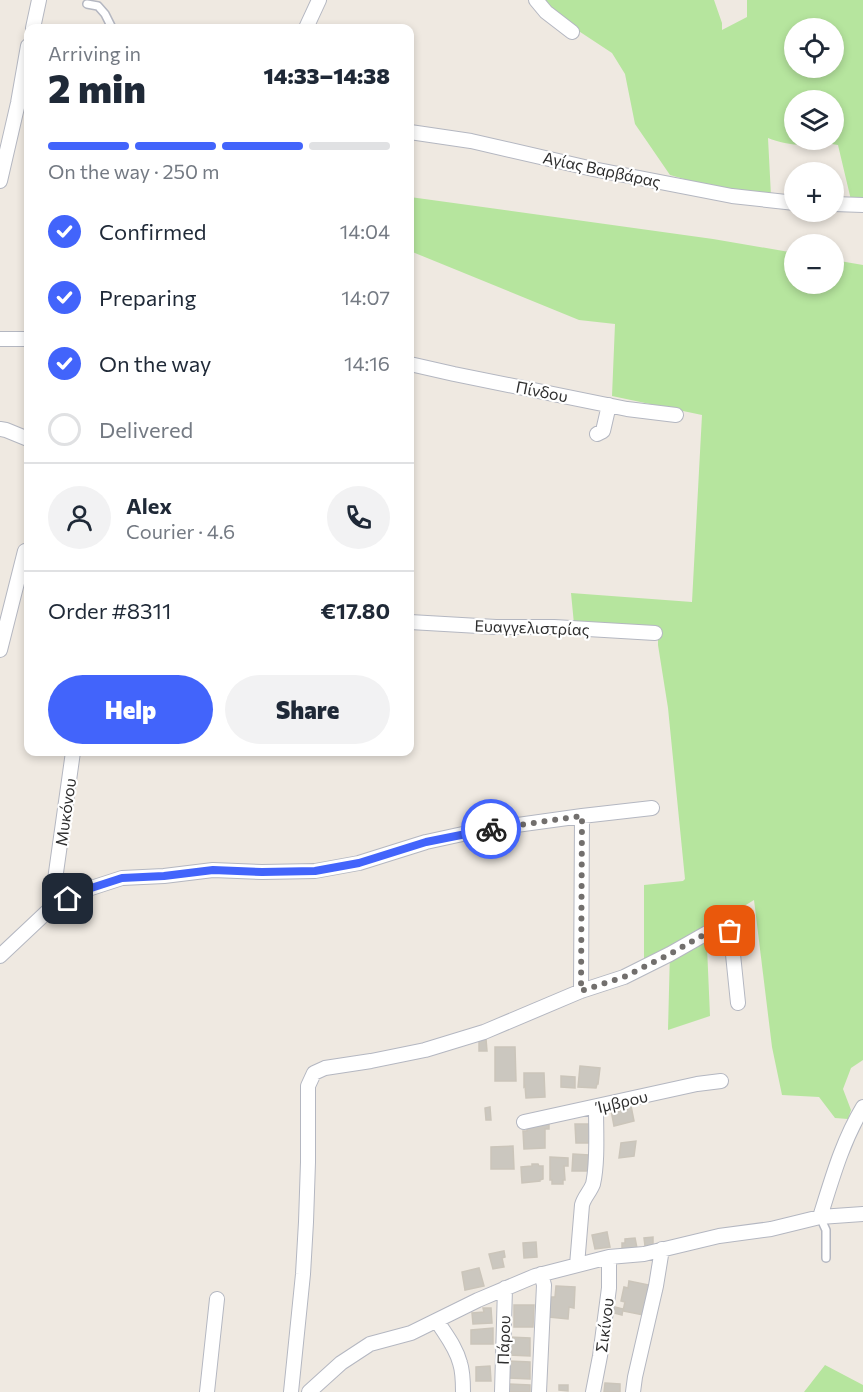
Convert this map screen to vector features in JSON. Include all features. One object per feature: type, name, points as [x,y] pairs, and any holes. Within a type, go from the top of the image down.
[{"type":"street","points":[[34,24],[39,0]]},
{"type":"street","points":[[308,24],[319,0]]},
{"type":"street","points":[[536,0],[546,12],[572,32]]},
{"type":"street","points":[[0,181],[24,69]]},
{"type":"street","name":"Αγίας Βαρβάρας","points":[[414,133],[471,141],[593,169],[732,196],[784,202]]},
{"type":"street","points":[[844,204],[863,205]]},
{"type":"street","points":[[0,339],[24,339]]},
{"type":"street","name":"Πίνδου","points":[[414,365],[609,405],[676,415]]},
{"type":"street","points":[[597,434],[603,431],[609,405]]},
{"type":"street","points":[[0,429],[24,437]]},
{"type":"street","points":[[0,650],[24,556]]},
{"type":"street","name":"Ευαγγελιστρίας","points":[[414,622],[655,633]]},
{"type":"street","name":"Μυκόνου","points":[[51,908],[72,756]]},
{"type":"street","points":[[0,956],[51,908],[85,890],[122,878],[213,870],[315,871],[359,863],[426,842],[481,830],[652,808]]},
{"type":"street","points":[[581,991],[582,816]]},
{"type":"street","points":[[291,1392],[306,1222],[308,1086],[314,1073],[325,1068],[425,1050],[484,1032],[581,991],[624,977],[721,925],[726,926],[731,935],[738,1003]]},
{"type":"street","name":"Ίμβρου","points":[[524,1122],[697,1084],[721,1081]]},
{"type":"street","points":[[577,1265],[582,1206],[591,1188],[595,1170],[596,1107]]},
{"type":"street","points":[[820,1218],[850,1129],[863,1107]]},
{"type":"street","points":[[309,1392],[341,1364],[370,1344],[408,1334],[505,1288],[541,1274],[609,1257],[644,1254],[719,1236],[771,1229],[820,1218],[863,1215]]},
{"type":"street","points":[[633,1392],[662,1249]]},
{"type":"street","name":"Σικίνου","points":[[593,1392],[609,1288],[609,1257]]},
{"type":"street","points":[[539,1392],[544,1285],[541,1274]]},
{"type":"street","name":"Πάρου","points":[[502,1392],[505,1288]]},
{"type":"street","points":[[207,1392],[217,1299]]},
{"type":"street","points":[[437,1321],[456,1350],[462,1374],[463,1392]]},
{"type":"lane","points":[[87,4],[98,6],[110,24]]},
{"type":"lane","points":[[820,1218],[826,1230],[826,1258]]},
{"type":"green space","points":[[542,0],[714,0],[722,23],[722,30],[747,17],[747,0],[863,0],[863,200],[851,200],[844,162],[842,162],[839,150],[844,150],[844,90],[784,90],[784,143],[768,138],[771,196],[705,185],[670,175],[635,124],[625,74],[612,53],[565,22]]},
{"type":"green space","points":[[414,198],[713,239],[784,251],[784,294],[844,294],[844,262],[863,265],[863,1060],[851,1068],[843,1089],[851,1110],[848,1119],[835,1118],[819,1097],[782,1095],[772,1047],[754,900],[706,924],[710,1016],[668,1030],[670,951],[644,964],[644,885],[685,879],[658,631],[574,624],[571,593],[692,602],[702,415],[612,396],[615,324],[579,320],[414,253]]},
{"type":"green space","points":[[825,1365],[863,1385],[863,1392],[804,1392]]},
{"type":"building","points":[[479,1039],[486,1039],[487,1051],[479,1051]]},
{"type":"building","points":[[495,1047],[515,1047],[516,1081],[495,1081]]},
{"type":"building","points":[[580,1066],[600,1068],[596,1088],[578,1087]]},
{"type":"building","points":[[524,1073],[544,1073],[545,1097],[526,1098]]},
{"type":"building","points":[[561,1076],[575,1077],[575,1088],[561,1087]]},
{"type":"building","points":[[631,1106],[634,1121],[614,1126],[611,1110]]},
{"type":"building","points":[[490,1107],[491,1120],[486,1120],[485,1108]]},
{"type":"building","points":[[549,1121],[549,1129],[545,1129],[545,1148],[524,1149],[523,1131],[527,1131],[527,1126]]},
{"type":"building","points":[[575,1124],[590,1124],[590,1143],[576,1143]]},
{"type":"building","points":[[636,1141],[634,1156],[619,1158],[621,1143]]},
{"type":"building","points":[[513,1146],[514,1169],[491,1169],[491,1147]]},
{"type":"building","points":[[573,1154],[589,1155],[588,1171],[572,1171]]},
{"type":"building","points":[[550,1157],[568,1158],[568,1166],[564,1166],[563,1184],[552,1184],[550,1180]]},
{"type":"building","points":[[532,1164],[543,1166],[543,1179],[522,1183],[521,1167],[532,1166]]},
{"type":"building","points":[[607,1232],[610,1247],[595,1249],[592,1235]]},
{"type":"building","points":[[653,1237],[653,1245],[645,1246],[644,1238]]},
{"type":"building","points":[[635,1238],[637,1248],[622,1249],[625,1239]]},
{"type":"building","points":[[536,1242],[537,1257],[524,1258],[523,1243]]},
{"type":"building","points":[[504,1251],[505,1257],[502,1258],[504,1267],[493,1269],[489,1254]]},
{"type":"building","points":[[479,1268],[484,1286],[465,1290],[462,1272]]},
{"type":"building","points":[[629,1281],[649,1285],[644,1315],[623,1311],[625,1302],[621,1301],[624,1287],[628,1288]]},
{"type":"building","points":[[556,1286],[575,1287],[574,1308],[569,1307],[568,1319],[549,1317],[551,1297],[555,1297]]},
{"type":"building","points":[[514,1305],[534,1305],[533,1327],[514,1327]]},
{"type":"building","points":[[615,1307],[623,1309],[622,1315],[614,1313]]},
{"type":"building","points":[[483,1308],[491,1308],[492,1323],[473,1324],[472,1313],[484,1312]]},
{"type":"building","points":[[493,1328],[493,1344],[471,1344],[471,1330]]},
{"type":"building","points":[[509,1337],[530,1338],[530,1356],[508,1355]]},
{"type":"building","points":[[509,1361],[530,1362],[530,1379],[508,1378]]},
{"type":"building","points":[[490,1366],[491,1381],[476,1381],[476,1367]]},
{"type":"building","points":[[605,1383],[620,1384],[620,1392],[604,1392]]},
{"type":"building","points":[[509,1384],[530,1385],[530,1392],[509,1392]]},
{"type":"building","points":[[559,1385],[568,1385],[568,1391],[559,1390]]},
{"type":"way so far","points":[[491,829],[582,816],[581,991],[624,977],[721,925],[726,926],[730,931]]},
{"type":"route","points":[[68,899],[85,890],[122,878],[213,870],[315,871],[359,863],[426,842],[491,829]]}]
